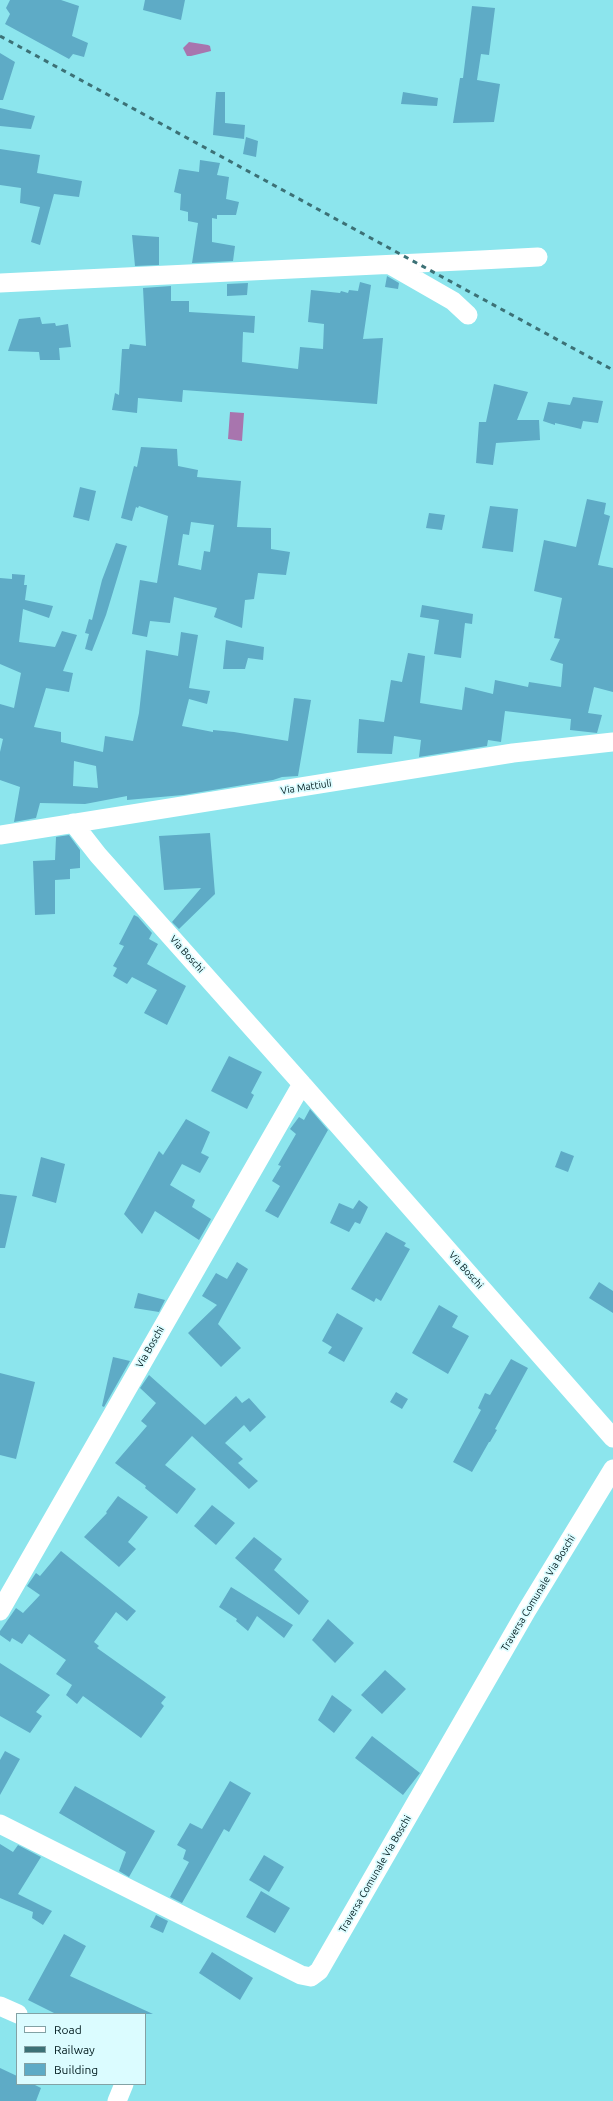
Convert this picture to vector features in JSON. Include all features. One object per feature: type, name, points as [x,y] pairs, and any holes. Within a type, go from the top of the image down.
[{"type":"street","points":[[0,283],[132,278],[244,270],[392,266],[538,257]]},
{"type":"street","points":[[392,266],[453,301],[468,315]]},
{"type":"street","name":"Via Mattiuli","points":[[0,835],[513,753],[613,742]]},
{"type":"street","name":"Via Boschi","points":[[73,823],[98,855],[302,1084],[613,1438]]},
{"type":"street","name":"Via Boschi","points":[[0,1611],[302,1084]]},
{"type":"street","name":"Traversa Comunale Via Boschi","points":[[0,1824],[301,1976],[311,1977],[319,1970],[527,1610],[613,1469]]},
{"type":"street","points":[[0,2006],[16,2013]]},
{"type":"street","points":[[116,2101],[124,2085]]},
{"type":"shaded area","points":[[189,42],[208,45],[210,46],[211,51],[187,56],[183,48]]},
{"type":"shaded area","points":[[230,412],[244,413],[242,441],[228,439]]},
{"type":"building","points":[[10,0],[61,0],[79,6],[72,36],[88,43],[84,57],[73,54],[69,59],[5,24],[10,14],[6,8]]},
{"type":"building","points":[[145,0],[185,0],[181,20],[143,10]]},
{"type":"building","points":[[472,6],[495,8],[489,55],[481,54],[477,80],[500,84],[494,122],[453,123],[460,78],[463,78]]},
{"type":"building","points":[[0,53],[15,62],[3,100],[0,100]]},
{"type":"building","points":[[216,92],[225,92],[225,123],[245,125],[244,139],[213,135]]},
{"type":"building","points":[[403,92],[438,98],[437,106],[401,104]]},
{"type":"building","points":[[0,108],[35,116],[31,129],[0,126]]},
{"type":"building","points":[[246,137],[258,141],[256,157],[243,154]]},
{"type":"building","points":[[0,149],[40,155],[37,173],[82,181],[79,197],[54,194],[40,245],[31,242],[40,207],[20,203],[21,188],[0,185]]},
{"type":"building","points":[[200,160],[220,163],[217,175],[229,177],[226,199],[239,202],[236,215],[217,215],[217,219],[212,218],[212,242],[235,246],[233,261],[192,263],[198,223],[188,221],[188,212],[180,210],[181,194],[174,192],[179,169],[199,172]]},
{"type":"building","points":[[132,235],[159,237],[159,265],[135,266]]},
{"type":"building","points":[[387,276],[399,283],[398,289],[385,287]]},
{"type":"building","points":[[360,282],[371,285],[363,339],[383,338],[377,404],[183,390],[182,402],[138,398],[137,413],[112,410],[115,393],[119,395],[122,349],[129,349],[130,344],[146,346],[143,288],[171,286],[171,301],[189,301],[189,312],[255,316],[254,333],[243,332],[242,362],[298,369],[300,347],[323,349],[324,324],[308,322],[311,290],[340,293],[341,291],[348,293],[349,290],[358,291]]},
{"type":"building","points":[[248,283],[247,295],[227,296],[227,284]]},
{"type":"building","points":[[40,317],[42,324],[55,323],[56,326],[68,324],[71,347],[59,348],[60,360],[40,360],[39,352],[8,351],[19,319]]},
{"type":"building","points":[[494,384],[528,392],[517,420],[539,420],[540,440],[496,443],[493,465],[476,463],[479,422],[486,422]]},
{"type":"building","points":[[573,397],[603,401],[598,423],[583,421],[581,429],[555,423],[555,425],[543,421],[548,402],[570,405]]},
{"type":"building","points":[[141,447],[177,449],[178,466],[198,470],[197,477],[241,481],[237,527],[271,528],[271,549],[290,552],[286,575],[258,573],[254,599],[245,600],[242,628],[214,617],[217,608],[174,597],[170,623],[150,621],[147,637],[132,634],[140,580],[157,583],[168,516],[139,506],[138,508],[136,507],[132,521],[121,518],[134,466],[137,467]],"holes":[[[191,522],[214,525],[210,552],[204,551],[201,570],[178,565],[183,534],[189,535]]]},
{"type":"building","points":[[80,487],[96,491],[89,521],[73,517]]},
{"type":"building","points":[[587,499],[606,503],[604,514],[610,516],[598,565],[613,568],[613,692],[594,687],[588,713],[602,715],[597,733],[570,730],[571,719],[505,711],[501,742],[488,740],[487,746],[419,757],[421,740],[394,736],[392,754],[357,753],[359,719],[384,722],[391,680],[402,682],[408,653],[425,656],[420,703],[462,710],[465,687],[493,694],[495,680],[528,687],[529,682],[561,687],[563,664],[550,660],[560,639],[554,638],[562,598],[534,591],[544,540],[576,547]]},
{"type":"building","points":[[490,506],[518,509],[513,552],[482,548]]},
{"type":"building","points":[[429,513],[445,515],[442,530],[426,528]]},
{"type":"building","points":[[116,543],[127,546],[106,615],[92,651],[85,649],[89,634],[85,633],[89,619],[92,620],[102,580]]},
{"type":"building","points":[[12,574],[25,575],[24,585],[27,585],[25,600],[53,606],[49,618],[23,609],[19,642],[55,647],[62,631],[77,635],[63,671],[73,673],[69,692],[46,688],[34,727],[61,732],[61,742],[103,752],[105,736],[133,741],[139,713],[146,650],[178,656],[181,632],[198,635],[189,688],[210,691],[207,704],[189,699],[182,726],[213,732],[213,730],[234,732],[288,741],[294,698],[311,700],[298,776],[282,777],[273,780],[183,795],[127,800],[127,796],[85,804],[40,803],[36,818],[14,822],[20,787],[0,780],[0,752],[3,739],[0,738],[0,704],[14,708],[21,673],[0,664],[0,578],[12,579]],"holes":[[[74,761],[96,766],[98,788],[73,786]]]},
{"type":"building","points":[[422,605],[473,614],[472,624],[465,623],[461,658],[434,654],[439,620],[420,617]]},
{"type":"building","points":[[226,640],[264,647],[263,660],[248,658],[245,669],[223,669]]},
{"type":"building","points":[[210,833],[215,894],[179,929],[172,922],[201,888],[164,890],[159,836]]},
{"type":"building","points":[[69,835],[80,850],[80,868],[70,869],[70,879],[55,880],[55,914],[35,915],[33,861],[55,860],[56,837]]},
{"type":"building","points":[[134,915],[138,917],[152,933],[149,939],[158,944],[147,964],[186,986],[167,1025],[144,1013],[157,990],[132,977],[127,984],[113,976],[117,968],[113,966],[124,946],[119,944]]},
{"type":"building","points":[[229,1056],[262,1072],[251,1093],[254,1095],[247,1109],[211,1091]]},
{"type":"building","points":[[310,1109],[328,1130],[278,1218],[265,1211],[280,1186],[272,1181],[281,1166],[278,1165],[296,1134],[290,1129],[299,1117],[304,1120]]},
{"type":"building","points":[[186,1119],[210,1132],[201,1153],[209,1157],[200,1173],[182,1164],[170,1185],[195,1200],[192,1207],[211,1219],[199,1240],[155,1211],[142,1234],[124,1214],[159,1151],[163,1155]]},
{"type":"building","points":[[561,1151],[574,1156],[568,1172],[555,1167]]},
{"type":"building","points":[[41,1157],[65,1164],[56,1203],[32,1196]]},
{"type":"building","points":[[0,1194],[17,1196],[5,1248],[0,1248]]},
{"type":"building","points":[[359,1200],[368,1207],[360,1224],[355,1222],[349,1232],[330,1223],[339,1203],[353,1209]]},
{"type":"building","points":[[386,1232],[406,1243],[404,1246],[410,1249],[381,1301],[376,1298],[374,1302],[351,1289]]},
{"type":"building","points":[[237,1262],[248,1269],[218,1324],[241,1348],[221,1367],[188,1333],[217,1305],[202,1296],[216,1273],[227,1279]]},
{"type":"building","points":[[599,1282],[613,1291],[613,1313],[589,1298]]},
{"type":"building","points":[[138,1293],[165,1300],[159,1312],[134,1308]]},
{"type":"building","points":[[439,1305],[458,1316],[452,1327],[469,1336],[448,1374],[412,1353]]},
{"type":"building","points":[[337,1313],[363,1328],[344,1362],[328,1353],[332,1347],[322,1341]]},
{"type":"building","points":[[113,1357],[130,1361],[104,1407],[102,1406]]},
{"type":"building","points":[[511,1359],[528,1368],[495,1429],[497,1430],[472,1472],[453,1462],[481,1410],[478,1408],[485,1393],[490,1395]]},
{"type":"building","points":[[0,1373],[35,1382],[16,1459],[0,1455]]},
{"type":"building","points":[[149,1375],[205,1425],[236,1396],[242,1403],[249,1398],[266,1417],[250,1432],[244,1425],[225,1443],[243,1459],[238,1463],[258,1481],[249,1489],[192,1436],[165,1465],[196,1489],[177,1514],[145,1488],[146,1486],[115,1463],[147,1426],[141,1421],[156,1403],[140,1388]]},
{"type":"building","points":[[396,1392],[408,1399],[402,1409],[390,1402]]},
{"type":"building","points":[[118,1496],[148,1517],[128,1542],[136,1549],[119,1567],[84,1537],[107,1513],[106,1512]]},
{"type":"building","points":[[212,1505],[235,1523],[216,1545],[194,1526]]},
{"type":"building","points":[[254,1537],[282,1559],[274,1570],[309,1601],[299,1615],[235,1558]]},
{"type":"building","points":[[61,1551],[136,1611],[127,1621],[116,1612],[94,1642],[99,1646],[97,1648],[166,1697],[161,1703],[164,1706],[141,1738],[83,1696],[77,1704],[66,1695],[72,1685],[56,1674],[66,1660],[29,1634],[22,1644],[12,1638],[10,1642],[0,1635],[0,1631],[16,1608],[23,1613],[40,1595],[27,1586],[36,1573],[40,1576]]},
{"type":"building","points":[[231,1587],[293,1625],[284,1638],[257,1616],[248,1631],[236,1621],[237,1619],[219,1607]]},
{"type":"building","points":[[328,1619],[354,1643],[335,1663],[312,1640]]},
{"type":"building","points":[[0,1663],[50,1695],[36,1712],[42,1716],[30,1733],[0,1716]]},
{"type":"building","points":[[385,1670],[406,1689],[382,1714],[361,1695]]},
{"type":"building","points":[[332,1695],[352,1710],[334,1733],[318,1720]]},
{"type":"building","points":[[372,1736],[420,1773],[403,1795],[355,1758]]},
{"type":"building","points":[[5,1751],[20,1759],[0,1795],[0,1760]]},
{"type":"building","points":[[230,1781],[251,1793],[229,1832],[224,1829],[182,1903],[170,1897],[189,1862],[183,1859],[186,1850],[177,1845],[190,1823],[202,1829]]},
{"type":"building","points":[[75,1786],[155,1831],[129,1877],[119,1871],[126,1852],[59,1813]]},
{"type":"building","points":[[0,1844],[13,1852],[18,1845],[41,1857],[18,1894],[52,1911],[43,1925],[32,1918],[33,1912],[0,1898]]},
{"type":"building","points":[[264,1855],[284,1867],[269,1892],[249,1880]]},
{"type":"building","points":[[261,1891],[290,1908],[275,1933],[246,1917]]},
{"type":"building","points":[[156,1915],[168,1921],[163,1933],[150,1927]]},
{"type":"building","points":[[64,1934],[86,1946],[70,1976],[153,2014],[54,2013],[28,2000]]},
{"type":"building","points":[[212,1952],[253,1978],[240,2000],[199,1973]]},
{"type":"building","points":[[0,2068],[16,2076],[16,2085],[35,2085],[41,2088],[36,2101],[0,2101]]},
{"type":"railway","points":[[0,36],[613,370]]}]
